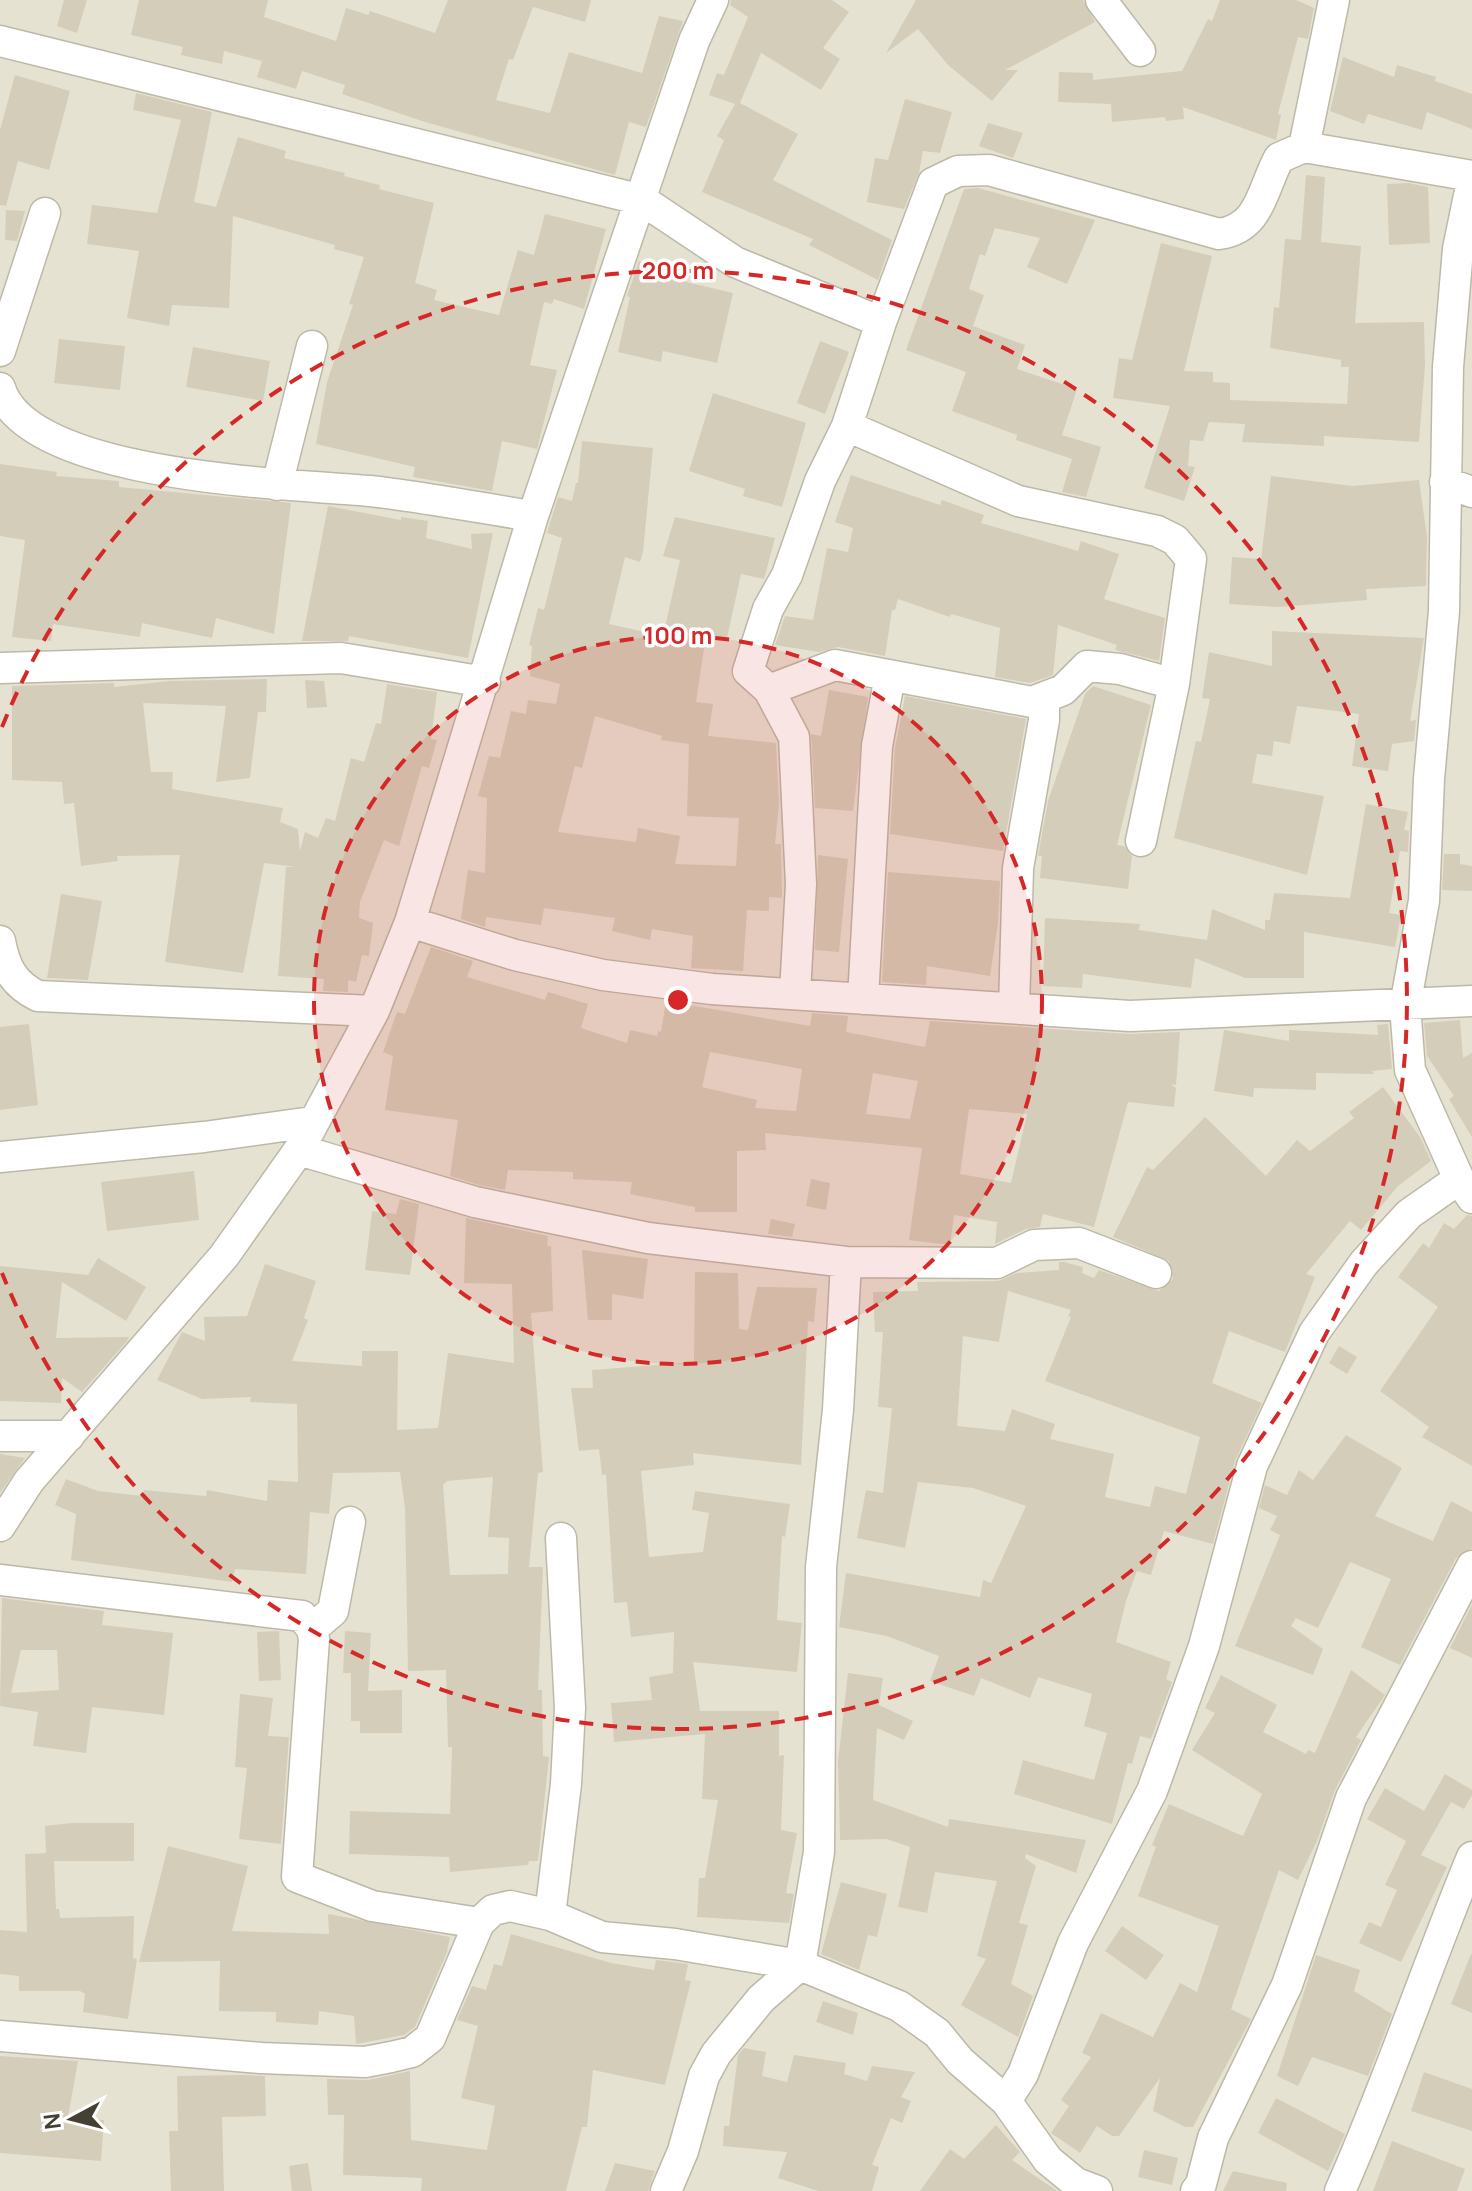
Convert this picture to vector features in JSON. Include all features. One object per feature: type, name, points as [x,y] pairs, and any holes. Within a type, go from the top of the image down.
[{"type":"street","points":[[0,1526],[29,1481],[224,1256],[299,1150],[374,1011],[410,922],[533,516],[694,41],[713,0]]},
{"type":"street","points":[[1101,0],[1140,51]]},
{"type":"street","points":[[1304,147],[1334,0]]},
{"type":"street","points":[[0,41],[642,200],[735,262],[881,322]]},
{"type":"street","points":[[795,993],[801,884],[794,737],[769,690],[748,671],[768,609],[787,575],[820,481],[847,426],[881,322],[933,183],[943,176],[973,169],[989,170],[1219,234],[1237,232],[1246,225],[1260,207],[1279,158],[1304,147],[1472,179],[1457,264],[1448,367],[1458,487],[1429,779],[1424,901],[1405,1006],[1410,1070],[1465,1189],[1409,1214],[1364,1263],[1314,1333],[1252,1466],[1204,1646],[1152,1791],[1073,1943],[1023,2074],[1006,2101]]},
{"type":"street","points":[[0,351],[45,213]]},
{"type":"street","points":[[277,485],[312,346]]},
{"type":"street","points":[[0,388],[2,396],[24,418],[77,451],[211,480],[372,491],[533,516]]},
{"type":"street","points":[[847,426],[1018,501],[1157,531],[1175,540],[1191,559],[1174,684],[1141,841]]},
{"type":"street","points":[[1,676],[341,658],[485,682]]},
{"type":"street","points":[[769,690],[835,665],[1015,701],[1044,700],[1063,690],[1087,666],[1120,669],[1174,684]]},
{"type":"street","points":[[863,999],[877,746],[890,676]]},
{"type":"street","points":[[1014,1008],[1018,868],[1040,748],[1044,700]]},
{"type":"street","points":[[410,922],[515,955],[603,975],[712,989],[1130,1016],[1472,1001]]},
{"type":"street","points":[[0,941],[4,960],[15,982],[38,996],[374,1011]]},
{"type":"street","points":[[0,1157],[204,1137],[312,1122]]},
{"type":"street","points":[[299,1150],[475,1202],[648,1238],[846,1262],[997,1263],[1034,1245],[1079,1243],[1156,1273]]},
{"type":"street","points":[[666,2191],[683,2151],[704,2076],[716,2054],[761,1999],[800,1965],[819,1852],[821,1567],[838,1410],[846,1262]]},
{"type":"street","points":[[0,1436],[69,1436]]},
{"type":"street","points":[[312,1629],[333,1611],[350,1522]]},
{"type":"street","points":[[550,1915],[570,1708],[561,1538]]},
{"type":"street","points":[[1196,2191],[1201,2184],[1213,2138],[1287,1985],[1351,1798],[1472,1566]]},
{"type":"street","points":[[0,1580],[293,1614],[307,1620],[312,1629],[297,1877],[372,1906],[479,1923]]},
{"type":"street","points":[[1340,2191],[1382,2096],[1432,1953],[1472,1857]]},
{"type":"street","points":[[0,2036],[261,2058],[365,2062],[412,2052],[430,2038],[479,1923],[493,1910],[510,1906],[550,1915],[602,1937],[675,1944],[800,1965],[899,2006],[937,2033],[960,2061],[1006,2101],[1048,2160],[1076,2183],[1097,2191]]},
{"type":"shaded area","points":[[0,0],[1472,0],[1472,2191],[0,2191]]},
{"type":"building","points":[[64,0],[87,0],[77,33],[57,26]]},
{"type":"building","points":[[139,0],[268,0],[264,17],[336,41],[346,8],[368,15],[370,11],[435,33],[448,0],[591,0],[585,22],[533,7],[513,60],[509,59],[496,100],[550,113],[569,52],[642,73],[659,16],[683,21],[646,127],[629,122],[615,175],[425,122],[342,94],[345,85],[302,71],[296,89],[257,77],[262,61],[224,51],[222,64],[181,55],[183,47],[131,35]]},
{"type":"building","points":[[731,0],[832,0],[849,12],[823,48],[840,59],[821,90],[761,53],[740,103],[798,134],[773,180],[892,240],[878,280],[809,245],[813,239],[702,192],[724,140],[717,136],[735,104],[709,95],[717,73],[724,75],[748,17],[730,5]]},
{"type":"building","points":[[916,0],[1083,0],[1095,22],[1005,70],[1018,70],[992,101],[948,65],[918,29],[886,53]]},
{"type":"building","points":[[1220,0],[1296,0],[1314,8],[1308,39],[1298,37],[1278,114],[1281,115],[1276,140],[1183,107],[1184,119],[1166,121],[1165,117],[1112,122],[1111,104],[1058,102],[1059,72],[1093,73],[1093,80],[1182,71],[1208,19],[1212,21]]},
{"type":"building","points":[[1343,57],[1394,77],[1397,65],[1436,77],[1435,81],[1472,94],[1472,129],[1427,112],[1422,130],[1368,114],[1364,124],[1330,111]]},
{"type":"building","points":[[15,75],[70,91],[49,170],[18,161],[6,206],[0,205],[0,130]]},
{"type":"building","points":[[136,93],[212,112],[194,202],[216,207],[238,137],[286,151],[284,158],[345,173],[344,176],[380,185],[379,189],[434,203],[415,283],[437,290],[434,300],[499,315],[518,250],[534,255],[545,214],[606,229],[584,309],[554,299],[552,304],[544,302],[530,365],[557,370],[537,449],[502,441],[492,491],[413,477],[415,467],[316,444],[327,382],[353,305],[349,304],[364,257],[334,249],[335,245],[233,216],[229,308],[172,305],[169,326],[127,318],[139,251],[87,244],[92,205],[157,213],[181,120],[133,110]]},
{"type":"building","points":[[905,99],[952,112],[940,153],[923,151],[919,173],[904,209],[867,202],[875,158],[888,160]]},
{"type":"building","points":[[988,123],[1023,133],[1013,158],[979,146]]},
{"type":"building","points":[[1306,175],[1325,177],[1321,242],[1361,246],[1355,323],[1424,322],[1425,365],[1419,442],[1324,436],[1324,446],[1242,442],[1245,424],[1209,422],[1203,441],[1190,440],[1188,466],[1195,467],[1184,501],[1144,488],[1170,406],[1113,398],[1119,358],[1132,360],[1161,243],[1212,256],[1184,371],[1213,372],[1213,382],[1230,383],[1230,400],[1347,404],[1349,367],[1341,367],[1341,360],[1270,348],[1274,307],[1279,308],[1285,239],[1301,240]]},
{"type":"building","points":[[1408,183],[1428,187],[1430,243],[1389,245],[1387,184]]},
{"type":"building","points":[[978,188],[1095,220],[1067,284],[1027,267],[1040,238],[995,228],[985,256],[980,254],[969,289],[984,295],[973,326],[1025,345],[1017,369],[1077,389],[1062,435],[1101,447],[1086,497],[1062,492],[1072,459],[1016,440],[1017,435],[952,411],[966,372],[906,350],[964,189]]},
{"type":"building","points":[[6,210],[25,211],[17,241],[5,240]]},
{"type":"building","points":[[639,261],[687,278],[686,282],[733,293],[717,363],[663,351],[661,362],[618,352],[630,297],[627,296]]},
{"type":"building","points":[[59,339],[125,346],[120,390],[54,383]]},
{"type":"building","points":[[820,341],[849,352],[825,414],[797,403]]},
{"type":"building","points":[[193,347],[270,361],[263,401],[186,387]]},
{"type":"building","points":[[713,393],[806,423],[782,507],[743,496],[745,489],[689,471]]},
{"type":"building","points":[[582,441],[653,448],[643,552],[640,562],[625,557],[609,624],[663,636],[680,560],[663,556],[675,517],[775,538],[764,579],[741,574],[727,638],[706,635],[696,702],[713,704],[708,736],[776,743],[779,804],[775,844],[781,844],[782,898],[769,897],[769,911],[747,910],[743,971],[691,968],[693,936],[652,929],[650,940],[612,931],[615,918],[544,908],[541,925],[486,917],[485,927],[461,919],[468,870],[485,873],[487,798],[478,796],[489,756],[500,758],[511,711],[526,714],[528,700],[556,704],[560,684],[530,676],[532,646],[529,645],[538,608],[544,610],[562,538],[547,533],[558,497],[572,501],[578,483]],"holes":[[[595,716],[662,736],[661,740],[689,744],[687,816],[739,818],[736,866],[675,864],[680,836],[638,828],[636,842],[558,832],[575,766],[582,768]]]},
{"type":"building","points":[[0,464],[57,472],[56,476],[119,481],[119,487],[291,503],[274,634],[216,618],[212,638],[142,623],[140,637],[53,624],[51,641],[12,637],[25,540],[0,536]]},
{"type":"building","points":[[851,475],[940,505],[942,500],[984,515],[981,523],[1078,551],[1081,541],[1119,554],[1104,599],[1165,618],[1159,661],[1115,650],[1117,645],[1058,625],[1053,675],[1030,683],[995,677],[1000,628],[951,614],[950,617],[898,599],[895,610],[892,610],[885,656],[838,647],[819,652],[775,645],[785,616],[813,620],[827,548],[848,552],[853,528],[835,522]]},
{"type":"building","points":[[1271,476],[1353,486],[1419,480],[1427,537],[1426,586],[1366,589],[1367,600],[1278,607],[1229,604],[1232,557],[1261,559]]},
{"type":"building","points":[[328,506],[401,520],[401,517],[428,521],[426,538],[472,549],[471,534],[493,533],[468,658],[349,636],[348,641],[302,641]]},
{"type":"building","points":[[1272,631],[1424,638],[1410,721],[1416,720],[1414,741],[1392,744],[1388,771],[1352,766],[1359,714],[1297,706],[1290,744],[1274,741],[1272,756],[1257,754],[1252,783],[1324,796],[1307,875],[1174,838],[1196,741],[1201,742],[1210,699],[1202,698],[1209,652],[1272,666]]},
{"type":"building","points":[[267,679],[266,712],[258,712],[250,778],[216,782],[226,706],[143,703],[151,772],[173,772],[172,789],[283,808],[280,822],[298,829],[300,851],[305,832],[318,838],[326,818],[335,821],[351,758],[364,762],[376,723],[381,724],[387,684],[437,692],[431,739],[437,740],[429,768],[422,766],[399,846],[384,840],[360,902],[359,918],[373,923],[369,956],[362,955],[356,982],[348,980],[348,992],[323,991],[324,979],[278,976],[286,867],[296,867],[264,863],[243,973],[165,962],[180,855],[117,856],[118,861],[81,866],[74,803],[64,804],[62,782],[12,780],[12,686],[114,683],[114,687],[169,681]]},
{"type":"building","points":[[305,680],[324,681],[327,707],[307,708]]},
{"type":"building","points":[[1093,686],[1151,705],[1117,845],[1124,846],[1132,856],[1128,889],[1040,878],[1042,856],[1038,856],[1048,801],[1085,694]]},
{"type":"building","points":[[829,690],[868,697],[853,811],[815,808],[811,734],[821,736]]},
{"type":"building","points":[[905,696],[1026,719],[1003,851],[890,834],[895,748]]},
{"type":"building","points":[[1366,804],[1408,812],[1404,830],[1409,831],[1408,852],[1400,851],[1389,913],[1401,915],[1395,947],[1304,932],[1304,978],[1245,978],[1195,958],[1191,988],[1083,974],[1082,988],[1043,986],[1045,918],[1140,924],[1139,930],[1207,940],[1212,909],[1265,930],[1265,920],[1270,920],[1274,893],[1350,898]]},
{"type":"building","points":[[1444,854],[1460,854],[1460,864],[1472,866],[1472,891],[1442,890]]},
{"type":"building","points":[[818,855],[848,859],[839,952],[815,950]]},
{"type":"building","points":[[888,872],[1000,881],[998,923],[990,976],[927,966],[926,985],[882,982]]},
{"type":"building","points":[[61,894],[102,901],[88,980],[47,978]]},
{"type":"building","points":[[431,947],[473,961],[467,977],[545,1000],[548,992],[588,1004],[581,1028],[627,1043],[630,1030],[657,1036],[658,1031],[661,1032],[666,1001],[810,1026],[812,1013],[848,1016],[846,1032],[925,1047],[930,1021],[1129,1034],[1180,1032],[1176,1085],[1171,1084],[1176,1088],[1174,1107],[1128,1102],[1094,1227],[1043,1214],[1040,1227],[1026,1229],[995,1244],[997,1222],[954,1215],[950,1245],[909,1240],[922,1148],[765,1133],[766,1150],[737,1151],[737,1212],[695,1212],[695,1207],[630,1194],[632,1182],[573,1179],[573,1172],[508,1170],[505,1190],[450,1176],[458,1120],[385,1110],[393,1056],[383,1052],[397,1012],[405,1014]],"holes":[[[710,1052],[802,1069],[796,1111],[755,1108],[757,1100],[702,1087]],[[873,1073],[918,1081],[910,1119],[866,1114]],[[969,1109],[1027,1114],[1011,1183],[960,1174]]]},
{"type":"building","points":[[1460,1020],[1463,1058],[1472,1053],[1472,1137],[1449,1099],[1454,1096],[1427,1056],[1424,1023]]},
{"type":"building","points":[[29,1024],[38,1105],[0,1110],[0,1027]]},
{"type":"building","points":[[1388,1024],[1392,1069],[1372,1071],[1374,1074],[1316,1073],[1316,1090],[1254,1088],[1253,1097],[1214,1091],[1224,1030],[1289,1041],[1289,1030],[1378,1035],[1377,1025]]},
{"type":"building","points":[[1383,1087],[1420,1137],[1431,1161],[1398,1186],[1361,1230],[1350,1221],[1306,1274],[1315,1277],[1285,1352],[1229,1331],[1212,1383],[1262,1403],[1235,1461],[1213,1544],[1164,1531],[1151,1575],[1137,1571],[1126,1601],[1116,1642],[1171,1662],[1166,1679],[1172,1682],[1151,1739],[1140,1736],[1132,1764],[1128,1763],[1112,1824],[1014,1794],[1023,1760],[1094,1780],[1107,1733],[1084,1726],[1092,1694],[1038,1677],[1030,1698],[981,1678],[974,1696],[930,1681],[939,1656],[887,1636],[839,1627],[846,1573],[980,1597],[983,1580],[991,1583],[1026,1506],[973,1488],[918,1482],[905,1548],[857,1538],[866,1490],[883,1493],[892,1408],[878,1407],[883,1332],[875,1332],[873,1292],[918,1291],[917,1282],[998,1281],[1017,1273],[1059,1270],[1059,1262],[1083,1267],[1082,1273],[1094,1278],[1099,1270],[1159,1291],[1173,1279],[1169,1261],[1113,1237],[1147,1167],[1153,1170],[1205,1117],[1266,1176],[1297,1140],[1310,1151],[1354,1118],[1349,1112]],"holes":[[[1008,1291],[1071,1310],[1068,1316],[1071,1317],[1045,1381],[1200,1437],[1186,1494],[1155,1486],[1150,1507],[1105,1497],[1114,1454],[1050,1439],[1055,1424],[1012,1409],[1005,1431],[957,1426],[963,1336],[999,1342]]]},
{"type":"building","points":[[194,1171],[199,1220],[107,1231],[101,1182]]},
{"type":"building","points":[[811,1179],[830,1183],[826,1210],[806,1206]]},
{"type":"building","points":[[400,1199],[419,1204],[410,1275],[365,1270],[372,1211],[396,1214]]},
{"type":"building","points":[[1467,1215],[1472,1216],[1472,1466],[1422,1437],[1429,1427],[1380,1391],[1438,1307],[1398,1277],[1423,1243],[1429,1248],[1444,1223],[1454,1229]]},
{"type":"building","points":[[466,1218],[548,1236],[553,1311],[531,1313],[543,1472],[538,1473],[529,1567],[543,1567],[538,1690],[542,1690],[543,1756],[549,1757],[538,1861],[529,1861],[528,1865],[450,1872],[449,1857],[349,1854],[350,1811],[450,1814],[452,1747],[448,1747],[446,1670],[408,1671],[405,1508],[400,1472],[333,1473],[329,1514],[310,1512],[306,1574],[235,1569],[232,1582],[71,1560],[76,1514],[55,1505],[66,1479],[98,1491],[143,1496],[144,1490],[206,1496],[207,1490],[267,1501],[268,1480],[298,1482],[297,1404],[250,1402],[251,1397],[202,1399],[157,1380],[182,1332],[205,1341],[204,1317],[247,1316],[265,1264],[316,1281],[304,1318],[308,1320],[292,1361],[362,1366],[362,1351],[398,1351],[397,1430],[438,1428],[448,1353],[514,1363],[512,1284],[464,1283]],"holes":[[[493,1477],[488,1537],[509,1538],[508,1574],[450,1575],[443,1485],[447,1481]]]},
{"type":"building","points":[[771,1219],[795,1224],[792,1237],[768,1234]]},
{"type":"building","points":[[582,1250],[648,1259],[643,1299],[612,1294],[612,1320],[588,1320]]},
{"type":"building","points":[[98,1258],[146,1287],[126,1321],[62,1282],[56,1338],[129,1337],[127,1341],[82,1392],[62,1378],[61,1403],[0,1401],[0,1266],[88,1275]]},
{"type":"building","points":[[695,1272],[738,1273],[739,1329],[748,1330],[757,1287],[817,1288],[814,1322],[808,1321],[801,1465],[693,1453],[694,1465],[641,1471],[649,1557],[703,1552],[709,1513],[692,1510],[695,1491],[790,1504],[785,1537],[782,1536],[777,1620],[802,1623],[797,1672],[693,1662],[700,1711],[779,1711],[779,1756],[784,1755],[781,1830],[797,1833],[786,1893],[794,1894],[789,1923],[697,1917],[699,1878],[705,1878],[718,1800],[702,1799],[705,1734],[614,1742],[611,1703],[652,1700],[649,1677],[673,1673],[674,1632],[631,1637],[627,1602],[614,1603],[606,1474],[602,1475],[599,1449],[579,1451],[571,1388],[593,1388],[592,1370],[694,1362]]},
{"type":"building","points":[[1339,1346],[1357,1357],[1347,1374],[1329,1363]]},
{"type":"building","points":[[1346,1435],[1402,1468],[1375,1516],[1433,1541],[1451,1501],[1472,1512],[1472,1548],[1456,1558],[1400,1665],[1361,1647],[1391,1579],[1350,1562],[1318,1628],[1296,1618],[1291,1626],[1323,1649],[1313,1675],[1235,1646],[1280,1535],[1270,1530],[1277,1516],[1259,1508],[1265,1485],[1287,1495],[1299,1470],[1313,1480]]},
{"type":"building","points":[[0,1454],[25,1458],[0,1493]]},
{"type":"building","points":[[2,1598],[104,1611],[102,1625],[173,1633],[164,1715],[92,1707],[86,1753],[33,1746],[38,1712],[0,1706]],"holes":[[[21,1650],[57,1650],[59,1690],[11,1693]]]},
{"type":"building","points":[[1472,1605],[1472,1658],[1450,1648]]},
{"type":"building","points":[[279,1631],[281,1680],[259,1681],[257,1632]]},
{"type":"building","points":[[345,1631],[371,1633],[368,1691],[402,1690],[402,1733],[360,1733],[360,1721],[351,1721],[351,1673],[343,1673]]},
{"type":"building","points":[[1351,1670],[1385,1695],[1356,1737],[1361,1740],[1335,1790],[1317,1841],[1298,1880],[1279,1870],[1231,2009],[1251,2019],[1193,2127],[1185,2127],[1153,2111],[1160,2078],[1119,2136],[1112,2136],[1097,2126],[1080,2153],[1051,2133],[1069,2106],[1061,2100],[1091,2057],[1082,2053],[1101,2013],[1153,2037],[1180,1983],[1197,1992],[1219,1926],[1138,1896],[1156,1847],[1152,1845],[1169,1804],[1243,1836],[1262,1794],[1192,1750],[1215,1713],[1205,1708],[1221,1675],[1277,1705],[1263,1732],[1306,1754],[1308,1750],[1315,1753]]},
{"type":"building","points":[[848,1673],[883,1678],[879,1705],[913,1721],[904,1740],[877,1728],[873,1800],[948,1827],[949,1819],[1086,1840],[1076,1873],[1026,1854],[1025,1858],[1036,1866],[1019,1923],[1028,1925],[1011,1984],[1033,1996],[1018,2037],[961,2005],[986,1959],[977,1956],[997,1881],[935,1872],[927,1913],[898,1907],[910,1847],[887,1839],[840,1840],[838,1762]]},
{"type":"building","points":[[240,1694],[273,1698],[268,1736],[289,1737],[281,1844],[239,1839],[247,1768],[235,1767]]},
{"type":"building","points":[[1445,1774],[1472,1790],[1472,1795],[1464,1809],[1451,1802],[1421,1855],[1447,1867],[1401,1962],[1359,1943],[1369,1922],[1381,1927],[1397,1890],[1385,1885],[1406,1841],[1367,1819],[1385,1788],[1424,1811]]},
{"type":"building","points":[[134,1823],[134,1861],[54,1861],[56,1909],[59,1909],[60,1918],[134,1916],[133,1958],[137,1959],[128,2019],[83,2012],[85,1994],[80,1991],[19,1991],[19,1976],[0,1974],[0,1930],[27,1932],[25,1854],[46,1853],[45,1826]]},
{"type":"building","points":[[168,1846],[248,1866],[232,1931],[329,1934],[328,1914],[450,1937],[447,1952],[415,2027],[404,2035],[356,2044],[354,2016],[319,2011],[318,2025],[276,2022],[276,2012],[219,2011],[220,1961],[139,1962]]},
{"type":"building","points":[[841,1882],[887,1894],[877,1937],[868,1935],[859,1970],[821,1954]]},
{"type":"building","points":[[1122,1926],[1164,1955],[1146,1980],[1105,1951]]},
{"type":"building","points":[[511,1934],[611,1963],[654,1970],[656,1960],[688,1964],[685,1980],[691,1981],[665,2085],[593,2070],[587,2127],[582,2127],[566,2191],[421,2191],[422,2178],[343,2175],[344,2115],[328,2115],[327,2079],[368,2080],[410,2071],[411,2140],[487,2150],[495,2106],[461,2098],[478,2026],[457,2020],[472,1986],[486,1990],[494,1964],[502,1966]]},
{"type":"building","points":[[1472,1954],[1472,2013],[1451,2004]]},
{"type":"building","points":[[1316,1955],[1360,1970],[1354,1991],[1392,2014],[1368,2076],[1312,2057],[1298,2086],[1277,2076]]},
{"type":"building","points":[[823,2001],[858,2013],[853,2035],[816,2022]]},
{"type":"building","points":[[744,2048],[766,2052],[762,2076],[787,2082],[794,2055],[846,2063],[844,2074],[867,2081],[872,2066],[915,2072],[901,2097],[911,2101],[902,2123],[891,2118],[872,2165],[879,2167],[872,2191],[818,2191],[778,2178],[787,2152],[723,2146],[724,2126],[729,2126],[738,2055]]},
{"type":"building","points":[[0,2056],[78,2061],[68,2117],[104,2120],[101,2161],[0,2153]]},
{"type":"building","points":[[1424,2072],[1472,2089],[1472,2131],[1411,2111]]},
{"type":"building","points":[[177,2076],[265,2076],[266,2116],[222,2117],[224,2191],[171,2191],[169,2131],[178,2131]]},
{"type":"building","points":[[1276,2098],[1345,2134],[1328,2171],[1258,2133]]},
{"type":"building","points":[[996,2125],[1020,2152],[1012,2160],[1057,2191],[920,2191],[950,2149],[964,2159]]},
{"type":"building","points":[[1392,2141],[1465,2169],[1457,2191],[1373,2191]]},
{"type":"building","points":[[1144,2150],[1178,2158],[1172,2185],[1138,2177]]},
{"type":"building","points":[[308,2163],[312,2191],[292,2191],[289,2166]]},
{"type":"building","points":[[615,2163],[655,2171],[648,2191],[605,2191]]},
{"type":"building","points":[[1233,2171],[1287,2183],[1286,2191],[1223,2191]]}]
